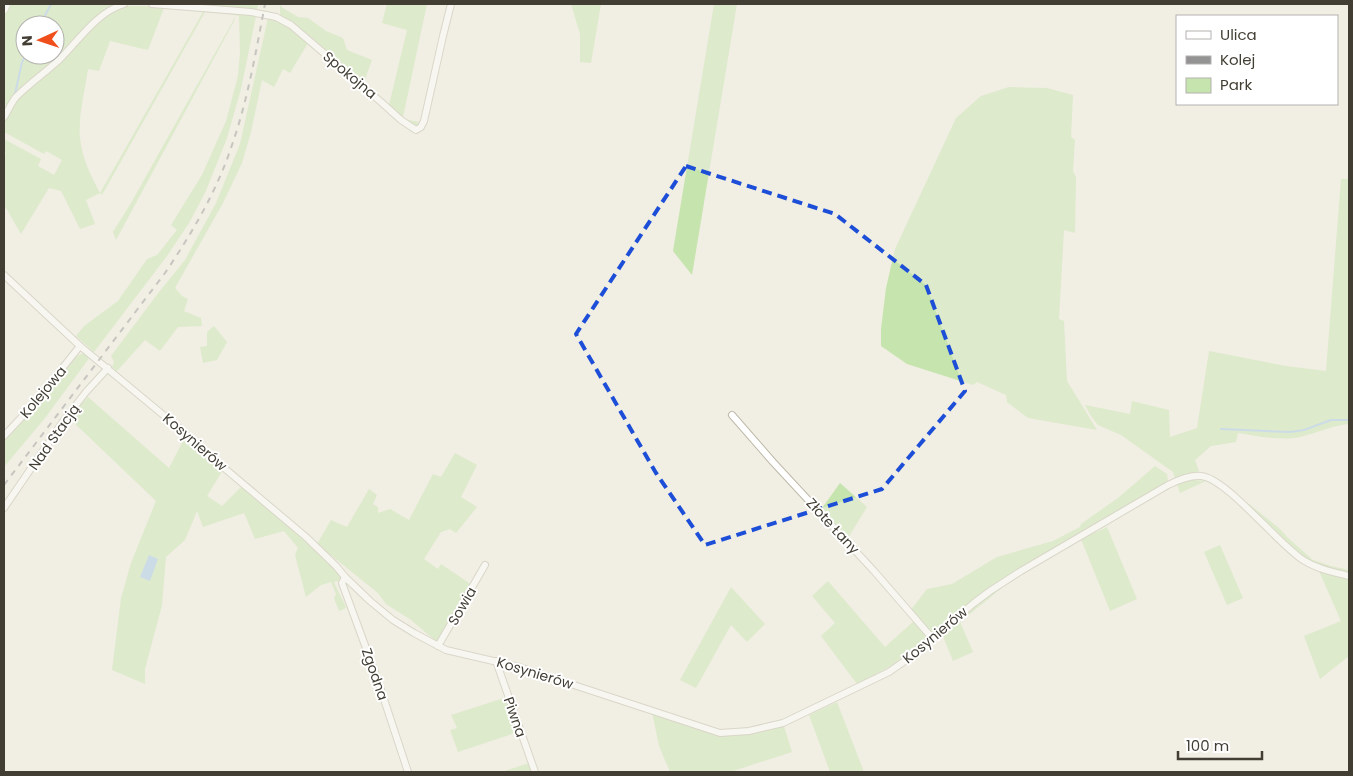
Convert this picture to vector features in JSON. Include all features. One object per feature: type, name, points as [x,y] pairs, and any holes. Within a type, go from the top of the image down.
[{"type":"street","points":[[4,9],[6,4]]},
{"type":"street","points":[[4,117],[15,99],[61,58],[92,24],[106,12],[124,4]]},
{"type":"street","name":"Spokojna","points":[[152,4],[237,10],[276,17],[291,25],[401,120],[416,130],[421,127],[424,121],[451,4]]},
{"type":"street","name":"Kosynierów","points":[[4,277],[80,346],[306,537],[345,577],[393,620],[446,650],[496,661],[568,682],[720,733],[750,731],[783,723],[889,672],[933,639],[990,591],[1020,571],[1168,485],[1191,476],[1202,476],[1220,484],[1283,545],[1303,560],[1321,569],[1349,576]]},
{"type":"street","name":"Kolejowa","points":[[4,436],[32,406],[80,346]]},
{"type":"street","name":"Nad Stacją","points":[[4,508],[62,423],[108,368]]},
{"type":"street","name":"Złote Łany","points":[[732,415],[874,571],[933,639]]},
{"type":"street","name":"Sowia","points":[[438,646],[485,565]]},
{"type":"street","name":"Zgodna","points":[[345,577],[342,583],[376,675],[408,772]]},
{"type":"street","name":"Piwna","points":[[496,661],[535,772]]},
{"type":"highlighted area","points":[[686,166],[835,214],[926,285],[965,391],[882,489],[705,545],[656,473],[576,334]]},
{"type":"green space","points":[[9,4],[112,4],[65,52],[65,15],[15,15],[15,65],[53,65],[4,114],[6,105],[4,104],[4,15]]},
{"type":"green space","points":[[175,4],[258,4],[257,10]]},
{"type":"green space","points":[[387,4],[427,4],[403,117],[420,122],[447,4],[449,4],[421,124],[418,127],[413,127],[280,17],[280,5],[298,17],[308,18],[326,31],[343,38],[347,50],[372,60],[363,85],[389,105],[407,30],[382,23]]},
{"type":"green space","points":[[571,4],[601,4],[591,63],[580,62],[580,34]]},
{"type":"green space","points":[[714,4],[737,4],[692,275],[673,251]]},
{"type":"green space","points":[[127,6],[144,6],[239,12],[256,16],[241,89],[227,138],[205,193],[189,223],[167,256],[94,352],[76,336],[84,326],[118,301],[147,259],[157,255],[177,230],[171,225],[202,175],[226,121],[238,76],[240,52],[239,16],[205,12],[102,195],[100,193],[86,200],[95,224],[80,229],[61,191],[49,188],[21,234],[6,208],[4,210],[4,157],[6,153],[4,139],[41,159],[38,166],[54,175],[62,160],[46,151],[44,154],[4,132],[4,121],[16,101],[53,65],[65,65],[65,54],[112,10]],"holes":[[[164,8],[203,12],[100,193],[90,173],[80,138],[81,112],[88,69],[99,71],[110,41],[148,50]]]},
{"type":"green space","points":[[235,15],[234,21],[116,240],[113,232]]},
{"type":"green space","points":[[268,18],[284,25],[308,43],[290,73],[283,69],[274,87],[262,80],[242,163],[223,203],[175,288],[182,296],[188,299],[184,311],[201,318],[202,326],[178,327],[160,351],[145,340],[117,371],[112,367],[114,362],[111,356],[185,260],[216,203],[240,144]]},
{"type":"green space","points":[[1009,87],[1047,88],[1073,95],[1071,137],[1075,140],[1073,171],[1076,177],[1075,233],[1064,230],[1059,319],[1064,321],[1067,381],[1097,430],[1028,418],[1007,402],[1006,395],[977,382],[973,385],[907,364],[881,346],[886,288],[895,249],[956,118],[981,96]]},
{"type":"green space","points":[[1341,179],[1349,179],[1349,424],[1293,438],[1269,438],[1238,433],[1236,442],[1211,446],[1195,460],[1199,471],[1175,479],[1173,472],[1121,435],[1098,425],[1085,405],[1130,414],[1132,401],[1169,410],[1170,437],[1197,428],[1209,351],[1286,366],[1326,371]]},
{"type":"green space","points":[[214,326],[227,342],[217,360],[203,363],[200,347],[207,346],[207,332]]},
{"type":"green space","points":[[84,353],[90,357],[45,418],[4,467],[4,442],[35,408],[77,356]]},
{"type":"green space","points":[[88,397],[169,468],[185,437],[223,470],[207,496],[222,506],[242,486],[340,574],[342,580],[334,582],[346,608],[339,611],[334,598],[336,594],[331,582],[321,585],[306,597],[295,555],[298,548],[284,531],[255,539],[244,513],[203,527],[197,511],[185,540],[166,557],[162,605],[145,669],[145,684],[112,670],[121,598],[131,563],[156,501],[69,418]]},
{"type":"green space","points":[[455,453],[477,465],[461,497],[477,507],[456,533],[450,529],[441,532],[424,559],[438,569],[441,564],[472,585],[438,643],[411,620],[386,604],[378,593],[317,544],[331,520],[347,527],[369,489],[377,495],[373,504],[378,507],[378,513],[390,509],[409,520],[433,474],[441,477]]},
{"type":"green space","points":[[1155,466],[1167,474],[1168,481],[1121,511],[1006,576],[931,634],[910,611],[927,589],[952,584],[997,557],[1053,541],[1080,527],[1081,524],[1118,498]]},
{"type":"green space","points":[[1191,480],[1206,481],[1180,493],[1177,484]]},
{"type":"green space","points":[[840,483],[867,507],[848,538],[820,511]]},
{"type":"green space","points":[[1245,503],[1249,504],[1280,529],[1313,560],[1349,570],[1349,573],[1312,562],[1295,551]]},
{"type":"green space","points":[[1107,527],[1137,599],[1110,611],[1081,539]]},
{"type":"green space","points":[[1220,545],[1243,598],[1227,605],[1204,552]]},
{"type":"green space","points":[[1319,571],[1349,579],[1349,656],[1320,679],[1304,636],[1341,621]]},
{"type":"green space","points":[[1014,578],[960,622],[973,652],[953,661],[942,634],[975,606]]},
{"type":"green space","points":[[828,581],[885,647],[915,620],[929,638],[891,666],[857,684],[821,636],[835,623],[812,596]]},
{"type":"green space","points":[[731,587],[765,624],[747,642],[731,625],[696,688],[680,680]]},
{"type":"green space","points":[[498,663],[568,684],[567,688],[501,667]]},
{"type":"green space","points":[[507,697],[518,732],[458,752],[450,730],[457,728],[451,715]]},
{"type":"green space","points":[[837,702],[864,772],[830,772],[809,715]]},
{"type":"green space","points":[[652,712],[736,735],[784,726],[792,752],[734,772],[670,772],[659,746]]},
{"type":"green space","points":[[529,763],[532,772],[502,772]]},
{"type":"water","points":[[149,555],[158,559],[150,581],[140,577]]},
{"type":"waterway","points":[[45,15],[51,4]]},
{"type":"waterway","points":[[15,94],[21,65]]},
{"type":"waterway","points":[[1221,429],[1290,432],[1304,430],[1331,420],[1349,420]]},
{"type":"railway","points":[[4,485],[165,273],[203,211],[219,179],[238,128],[265,4]]}]
